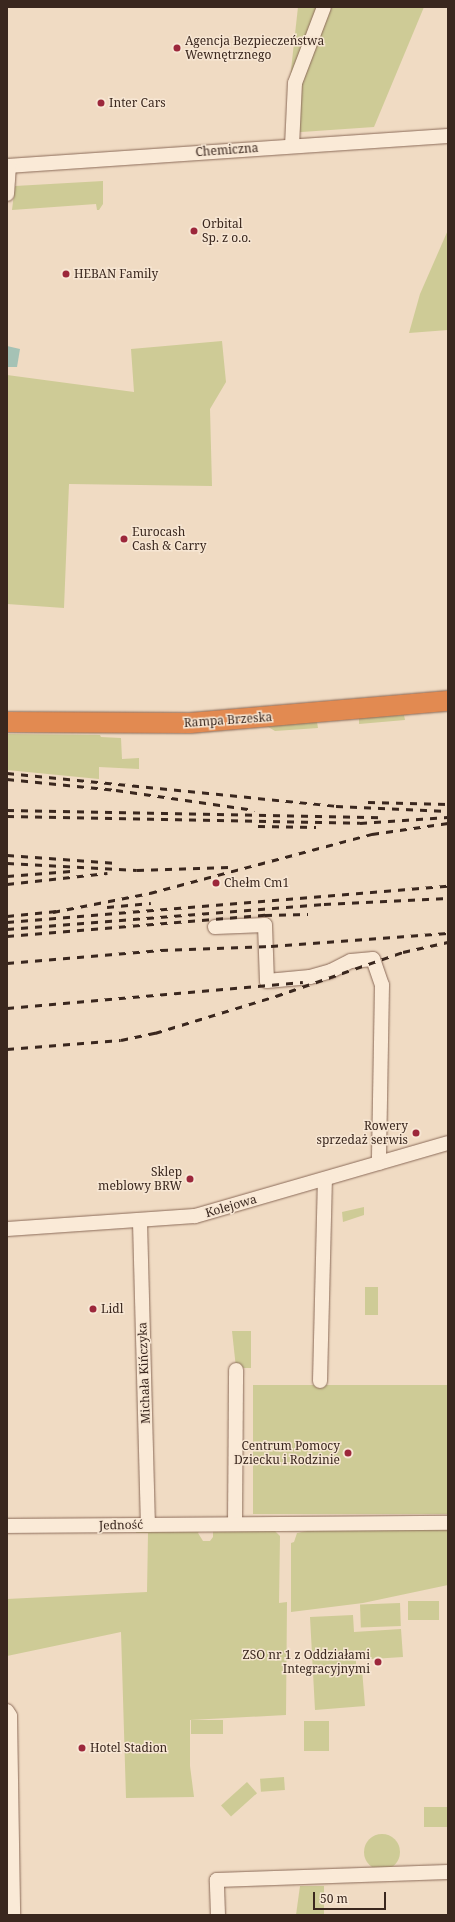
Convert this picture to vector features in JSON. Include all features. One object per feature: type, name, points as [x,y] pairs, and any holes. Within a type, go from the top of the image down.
[{"type":"highway","name":"Rampa Brzeska","points":[[7,722],[190,723],[448,701]]},
{"type":"street","points":[[292,146],[295,84],[324,7]]},
{"type":"street","name":"Chemiczna","points":[[8,166],[448,136]]},
{"type":"street","points":[[7,194],[8,166]]},
{"type":"street","points":[[215,927],[265,925],[267,981],[310,977],[331,971],[351,961],[373,959],[382,985],[379,1163]]},
{"type":"street","name":"Kolejowa","points":[[7,1229],[140,1222],[195,1216],[325,1180],[448,1143]]},
{"type":"street","points":[[320,1381],[325,1180]]},
{"type":"street","name":"Michała Kińczyka","points":[[140,1222],[148,1525]]},
{"type":"street","points":[[235,1524],[236,1370]]},
{"type":"street","name":"Jedność","points":[[7,1526],[448,1523]]},
{"type":"street","points":[[7,1711],[10,1716],[13,1915]]},
{"type":"street","points":[[218,1915],[217,1880],[448,1872]]},
{"type":"shaded area","points":[[298,7],[424,7],[374,127],[287,133],[287,106]]},
{"type":"shaded area","points":[[103,181],[103,204],[99,210],[97,210],[96,204],[12,210],[15,186]]},
{"type":"shaded area","points":[[448,230],[448,330],[409,333],[420,294]]},
{"type":"shaded area","points":[[222,341],[226,382],[210,409],[212,486],[69,484],[64,608],[7,604],[7,375],[134,392],[131,349]]},
{"type":"shaded area","points":[[7,346],[20,349],[17,367],[7,367]]},
{"type":"shaded area","points":[[404,715],[405,720],[359,724],[359,718]]},
{"type":"shaded area","points":[[317,722],[318,728],[275,731],[265,725]]},
{"type":"shaded area","points":[[7,734],[100,735],[101,737],[121,738],[122,759],[139,758],[139,769],[99,767],[99,779],[7,770]]},
{"type":"shaded area","points":[[364,1207],[364,1215],[343,1222],[342,1212]]},
{"type":"shaded area","points":[[365,1287],[378,1287],[378,1315],[365,1315]]},
{"type":"shaded area","points":[[232,1331],[251,1331],[251,1368],[236,1368]]},
{"type":"shaded area","points":[[253,1385],[448,1385],[448,1514],[253,1514]]},
{"type":"shaded area","points":[[308,1528],[448,1528],[448,1585],[363,1603],[291,1612],[291,1543],[294,1542],[297,1533],[307,1531]]},
{"type":"shaded area","points":[[201,1529],[198,1533],[203,1541],[210,1541],[213,1537],[213,1529],[275,1531],[280,1536],[279,1603],[287,1602],[286,1715],[190,1720],[190,1766],[194,1797],[126,1798],[121,1632],[7,1656],[7,1599],[147,1592],[148,1533],[136,1533],[136,1530]]},
{"type":"shaded area","points":[[408,1601],[439,1601],[439,1620],[408,1620]]},
{"type":"shaded area","points":[[400,1603],[401,1626],[361,1627],[360,1604]]},
{"type":"shaded area","points":[[353,1615],[354,1632],[401,1629],[403,1657],[356,1660],[356,1669],[362,1669],[365,1706],[315,1710],[310,1617]]},
{"type":"shaded area","points":[[191,1720],[223,1720],[223,1734],[191,1734]]},
{"type":"shaded area","points":[[304,1721],[329,1721],[329,1751],[304,1751]]},
{"type":"shaded area","points":[[284,1777],[285,1790],[261,1792],[260,1779]]},
{"type":"shaded area","points":[[247,1782],[257,1793],[231,1817],[221,1805]]},
{"type":"shaded area","points":[[424,1807],[448,1807],[448,1827],[424,1827]]},
{"type":"shaded area","points":[[386,1834],[395,1839],[399,1845],[399,1859],[395,1865],[386,1870],[378,1870],[369,1865],[365,1859],[364,1848],[369,1839],[375,1835]]},
{"type":"shaded area","points":[[300,1886],[324,1886],[324,1915],[296,1915]]},
{"type":"railway","points":[[7,773],[336,806],[448,811]]},
{"type":"railway","points":[[7,779],[116,790],[255,810]]},
{"type":"railway","points":[[368,802],[448,804]]},
{"type":"railway","points":[[7,810],[381,817]]},
{"type":"railway","points":[[7,816],[360,823],[448,817]]},
{"type":"railway","points":[[53,912],[150,893],[372,834],[448,823]]},
{"type":"railway","points":[[258,826],[316,827]]},
{"type":"railway","points":[[7,855],[117,863]]},
{"type":"railway","points":[[7,863],[137,870],[229,867]]},
{"type":"railway","points":[[7,876],[71,871]]},
{"type":"railway","points":[[7,884],[107,873]]},
{"type":"railway","points":[[7,922],[448,886]]},
{"type":"railway","points":[[7,929],[324,904],[448,898]]},
{"type":"railway","points":[[107,907],[151,903]]},
{"type":"railway","points":[[7,916],[57,911]]},
{"type":"railway","points":[[7,936],[265,915],[308,914]]},
{"type":"railway","points":[[7,963],[161,950],[271,946],[448,933]]},
{"type":"railway","points":[[7,1049],[121,1040],[155,1033],[276,996],[403,952],[448,942]]},
{"type":"railway","points":[[7,1008],[303,982]]},
{"type":"place","name":"Agencja Bezpieczeństwa Wewnętrznego","points":[[177,48]]},
{"type":"place","name":"Inter Cars","points":[[101,103]]},
{"type":"place","name":"Orbital Sp. z o.o.","points":[[194,231]]},
{"type":"place","name":"HEBAN Family","points":[[66,274]]},
{"type":"place","name":"Eurocash Cash & Carry","points":[[124,539]]},
{"type":"place","name":"Chełm Cm1","points":[[216,883]]},
{"type":"place","name":"Rowery sprzedaż serwis","points":[[416,1133]]},
{"type":"place","name":"Sklep meblowy BRW","points":[[190,1179]]},
{"type":"place","name":"Lidl","points":[[93,1309]]},
{"type":"place","name":"Centrum Pomocy Dziecku i Rodzinie","points":[[348,1453]]},
{"type":"place","name":"ZSO nr 1 z Oddziałami Integracyjnymi","points":[[378,1662]]},
{"type":"place","name":"Hotel Stadion","points":[[82,1748]]}]
